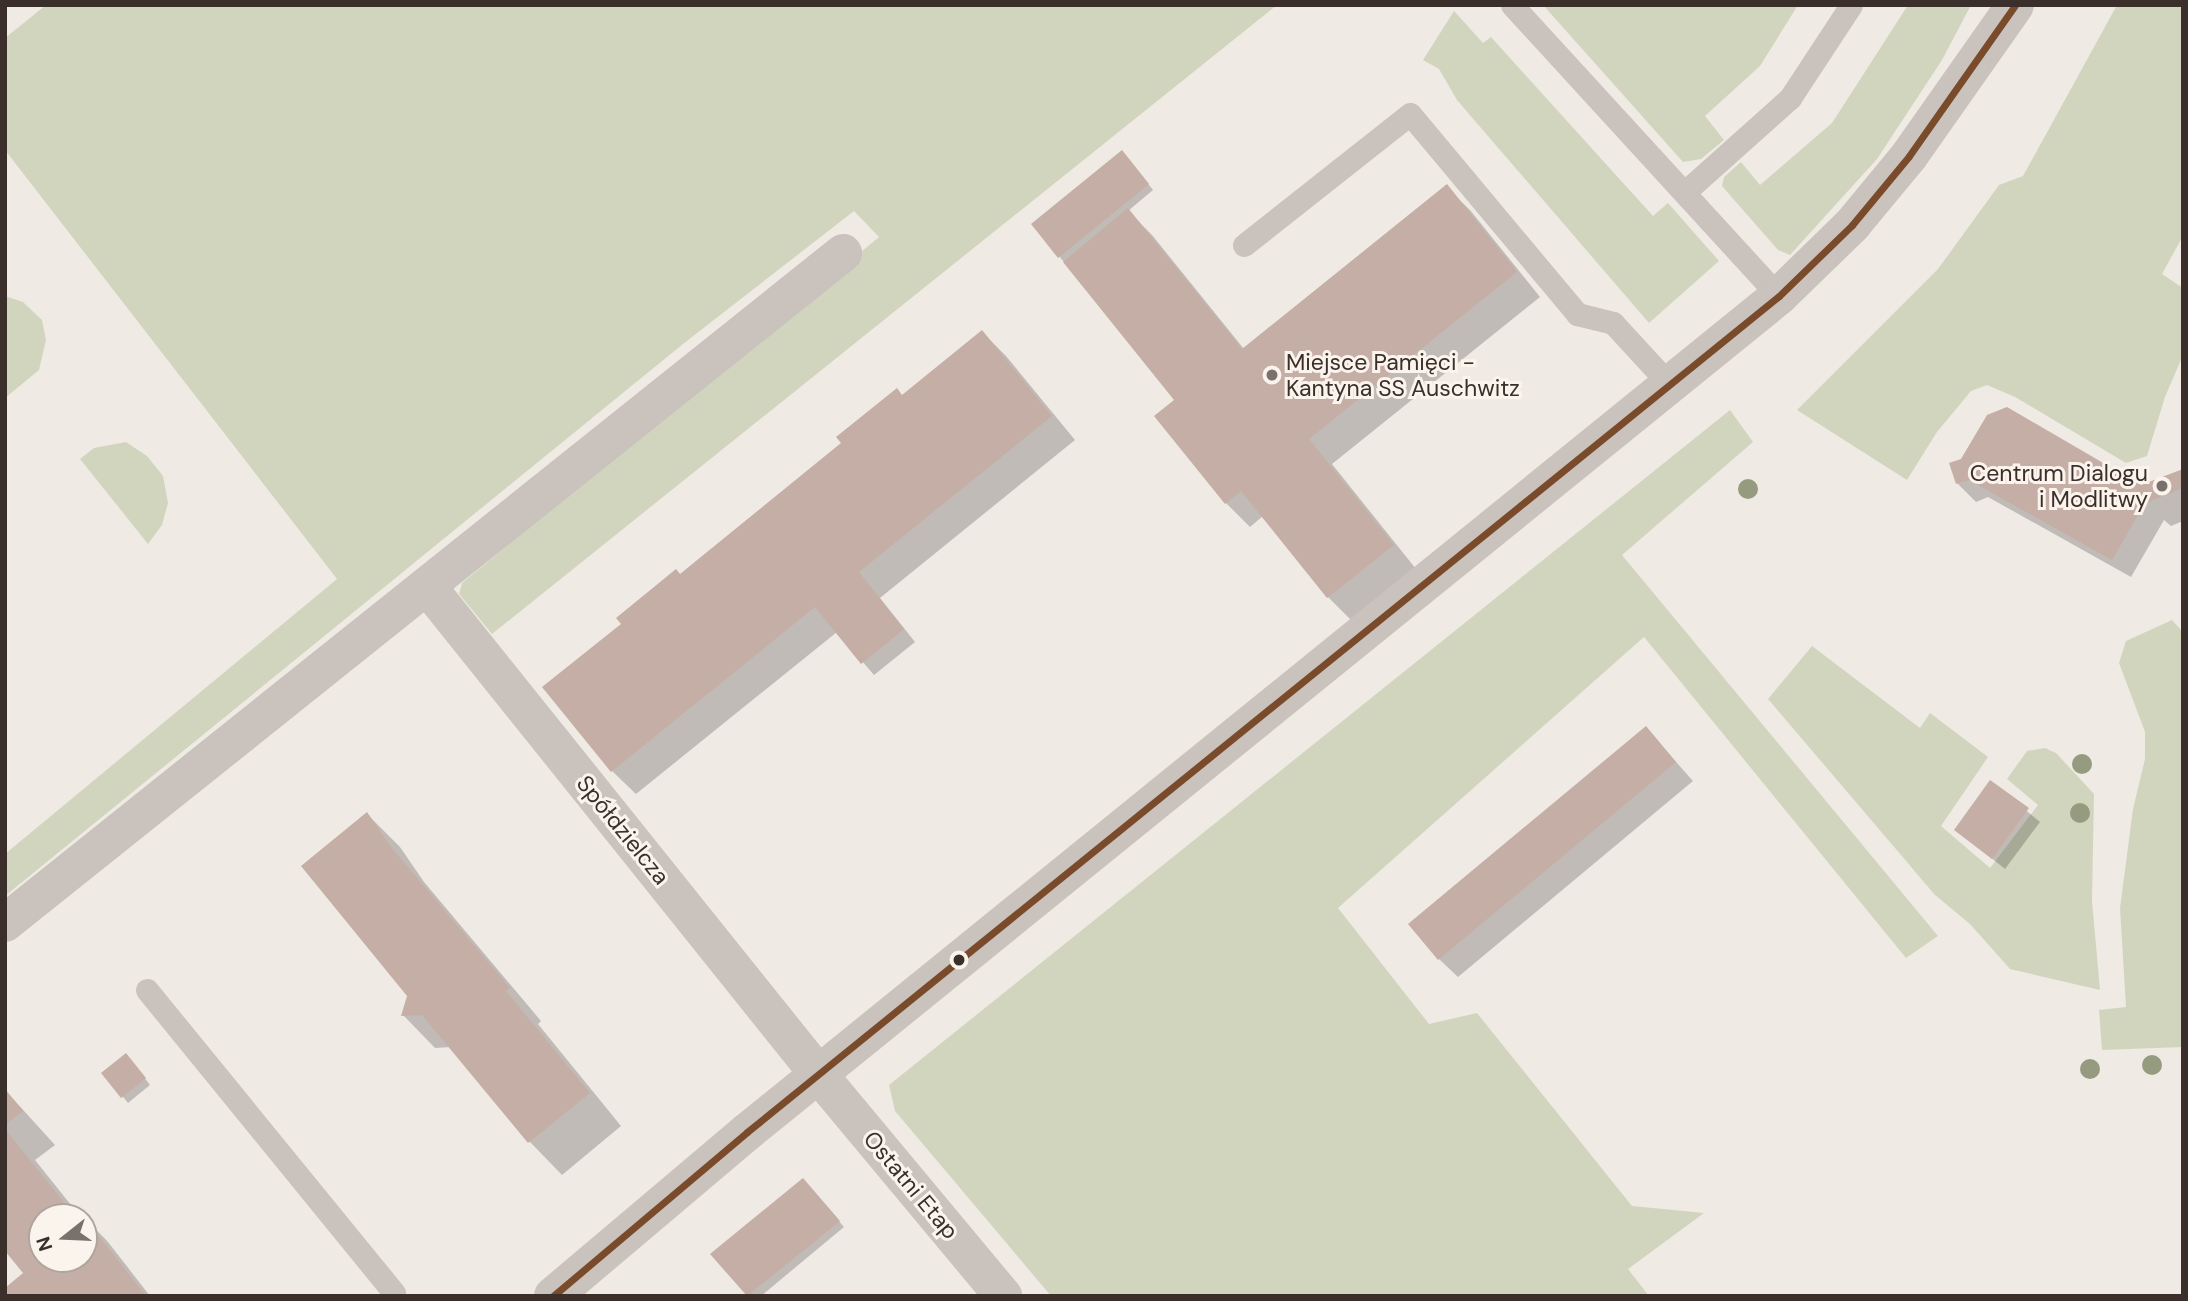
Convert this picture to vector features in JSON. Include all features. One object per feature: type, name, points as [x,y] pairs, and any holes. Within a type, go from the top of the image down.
[{"type":"street","points":[[1980,54],[2003,5]]},
{"type":"street","points":[[552,1296],[818,1075],[1779,296],[1860,215],[1909,156],[2015,5]]},
{"type":"street","points":[[5,923],[843,253]]},
{"type":"street","name":"Spółdzielcza","points":[[427,586],[818,1075]]},
{"type":"street","name":"Ostatni Etap","points":[[818,1075],[1003,1296]]},
{"type":"lane","points":[[1512,5],[1686,191],[1779,296]]},
{"type":"lane","points":[[1686,191],[1790,99],[1851,5]]},
{"type":"lane","points":[[1244,245],[1410,114],[1577,314],[1613,323],[1671,386]]},
{"type":"lane","points":[[147,990],[394,1295]]},
{"type":"green space","points":[[46,5],[1277,5],[492,634],[459,594],[462,583],[879,237],[854,211],[683,344],[5,896],[5,854],[337,579],[5,150],[5,38]]},
{"type":"green space","points":[[1543,5],[1798,5],[1760,66],[1705,116],[1724,140],[1701,159],[1683,162]]},
{"type":"green space","points":[[1908,5],[1971,5],[1942,60],[1877,159],[1790,255],[1778,250],[1722,186],[1724,177],[1741,162],[1760,185],[1832,123]]},
{"type":"green space","points":[[2117,5],[2183,5],[2183,236],[2162,274],[2183,288],[2183,355],[2165,397],[2147,456],[2126,463],[2015,397],[1987,385],[1971,391],[1937,432],[1907,480],[1797,410],[1938,269],[1999,185],[2023,176]]},
{"type":"green space","points":[[1454,11],[1483,43],[1491,37],[1653,216],[1668,203],[1719,261],[1649,323],[1457,100],[1439,69],[1423,60]]},
{"type":"green space","points":[[5,296],[23,302],[42,320],[46,340],[39,370],[5,398]]},
{"type":"green space","points":[[1730,410],[1753,442],[1622,555],[1938,936],[1906,958],[1644,637],[1338,908],[1429,1024],[1477,1013],[1632,1206],[1704,1213],[1628,1269],[1649,1296],[1051,1296],[895,1111],[889,1085]]},
{"type":"green space","points":[[126,442],[147,456],[163,476],[168,503],[162,525],[148,544],[80,459],[94,448]]},
{"type":"green space","points":[[2172,620],[2183,632],[2183,1047],[2102,1050],[2099,1010],[2126,1007],[2120,908],[2133,809],[2145,759],[2145,732],[2119,663],[2126,641]]},
{"type":"green space","points":[[1812,646],[1920,728],[1930,713],[1988,757],[1941,826],[1990,868],[2038,805],[2007,779],[2027,751],[2045,748],[2056,753],[2094,794],[2092,901],[2100,990],[2010,969],[1970,924],[1935,895],[1768,699]]},
{"type":"building","points":[[1122,150],[1149,184],[1058,258],[1031,224]]},
{"type":"building","name":"Miejsce Pamięci - Kantyna SS Auschwitz","points":[[1447,184],[1517,272],[1309,439],[1394,545],[1327,598],[1241,491],[1225,504],[1154,416],[1174,400],[1063,262],[1128,208],[1242,349]]},
{"type":"building","points":[[982,330],[1052,416],[859,572],[904,629],[861,664],[815,607],[611,772],[542,687],[621,624],[616,618],[676,569],[680,574],[841,443],[836,437],[897,388],[902,395]]},
{"type":"building","points":[[2007,407],[2141,485],[2183,469],[2183,488],[2145,503],[2112,560],[1969,480],[1956,484],[1949,463],[1961,459],[1987,415]]},
{"type":"building","points":[[1646,726],[1676,762],[1438,960],[1408,924]]},
{"type":"building","points":[[1990,780],[2029,808],[1992,859],[1954,830]]},
{"type":"building","points":[[367,812],[391,847],[510,988],[506,991],[590,1093],[528,1143],[422,1015],[401,1016],[407,996],[301,866]]},
{"type":"building","points":[[126,1053],[146,1078],[121,1098],[101,1073]]},
{"type":"building","points":[[5,1089],[23,1111],[5,1125]]},
{"type":"building","points":[[5,1129],[65,1203],[28,1203],[28,1273],[98,1273],[98,1235],[146,1296],[5,1296],[5,1288],[23,1273],[5,1251]]},
{"type":"building","points":[[803,1178],[840,1221],[747,1296],[710,1254]]},
{"type":"transit line","points":[[553,1296],[747,1132],[1779,296],[1852,225],[1909,156],[2015,5]]},
{"type":"place","name":"Miejsce Pamięci - Kantyna SS Auschwitz","points":[[1272,375]]},
{"type":"place","name":"Centrum Dialogu i Modlitwy","points":[[2162,486]]}]
